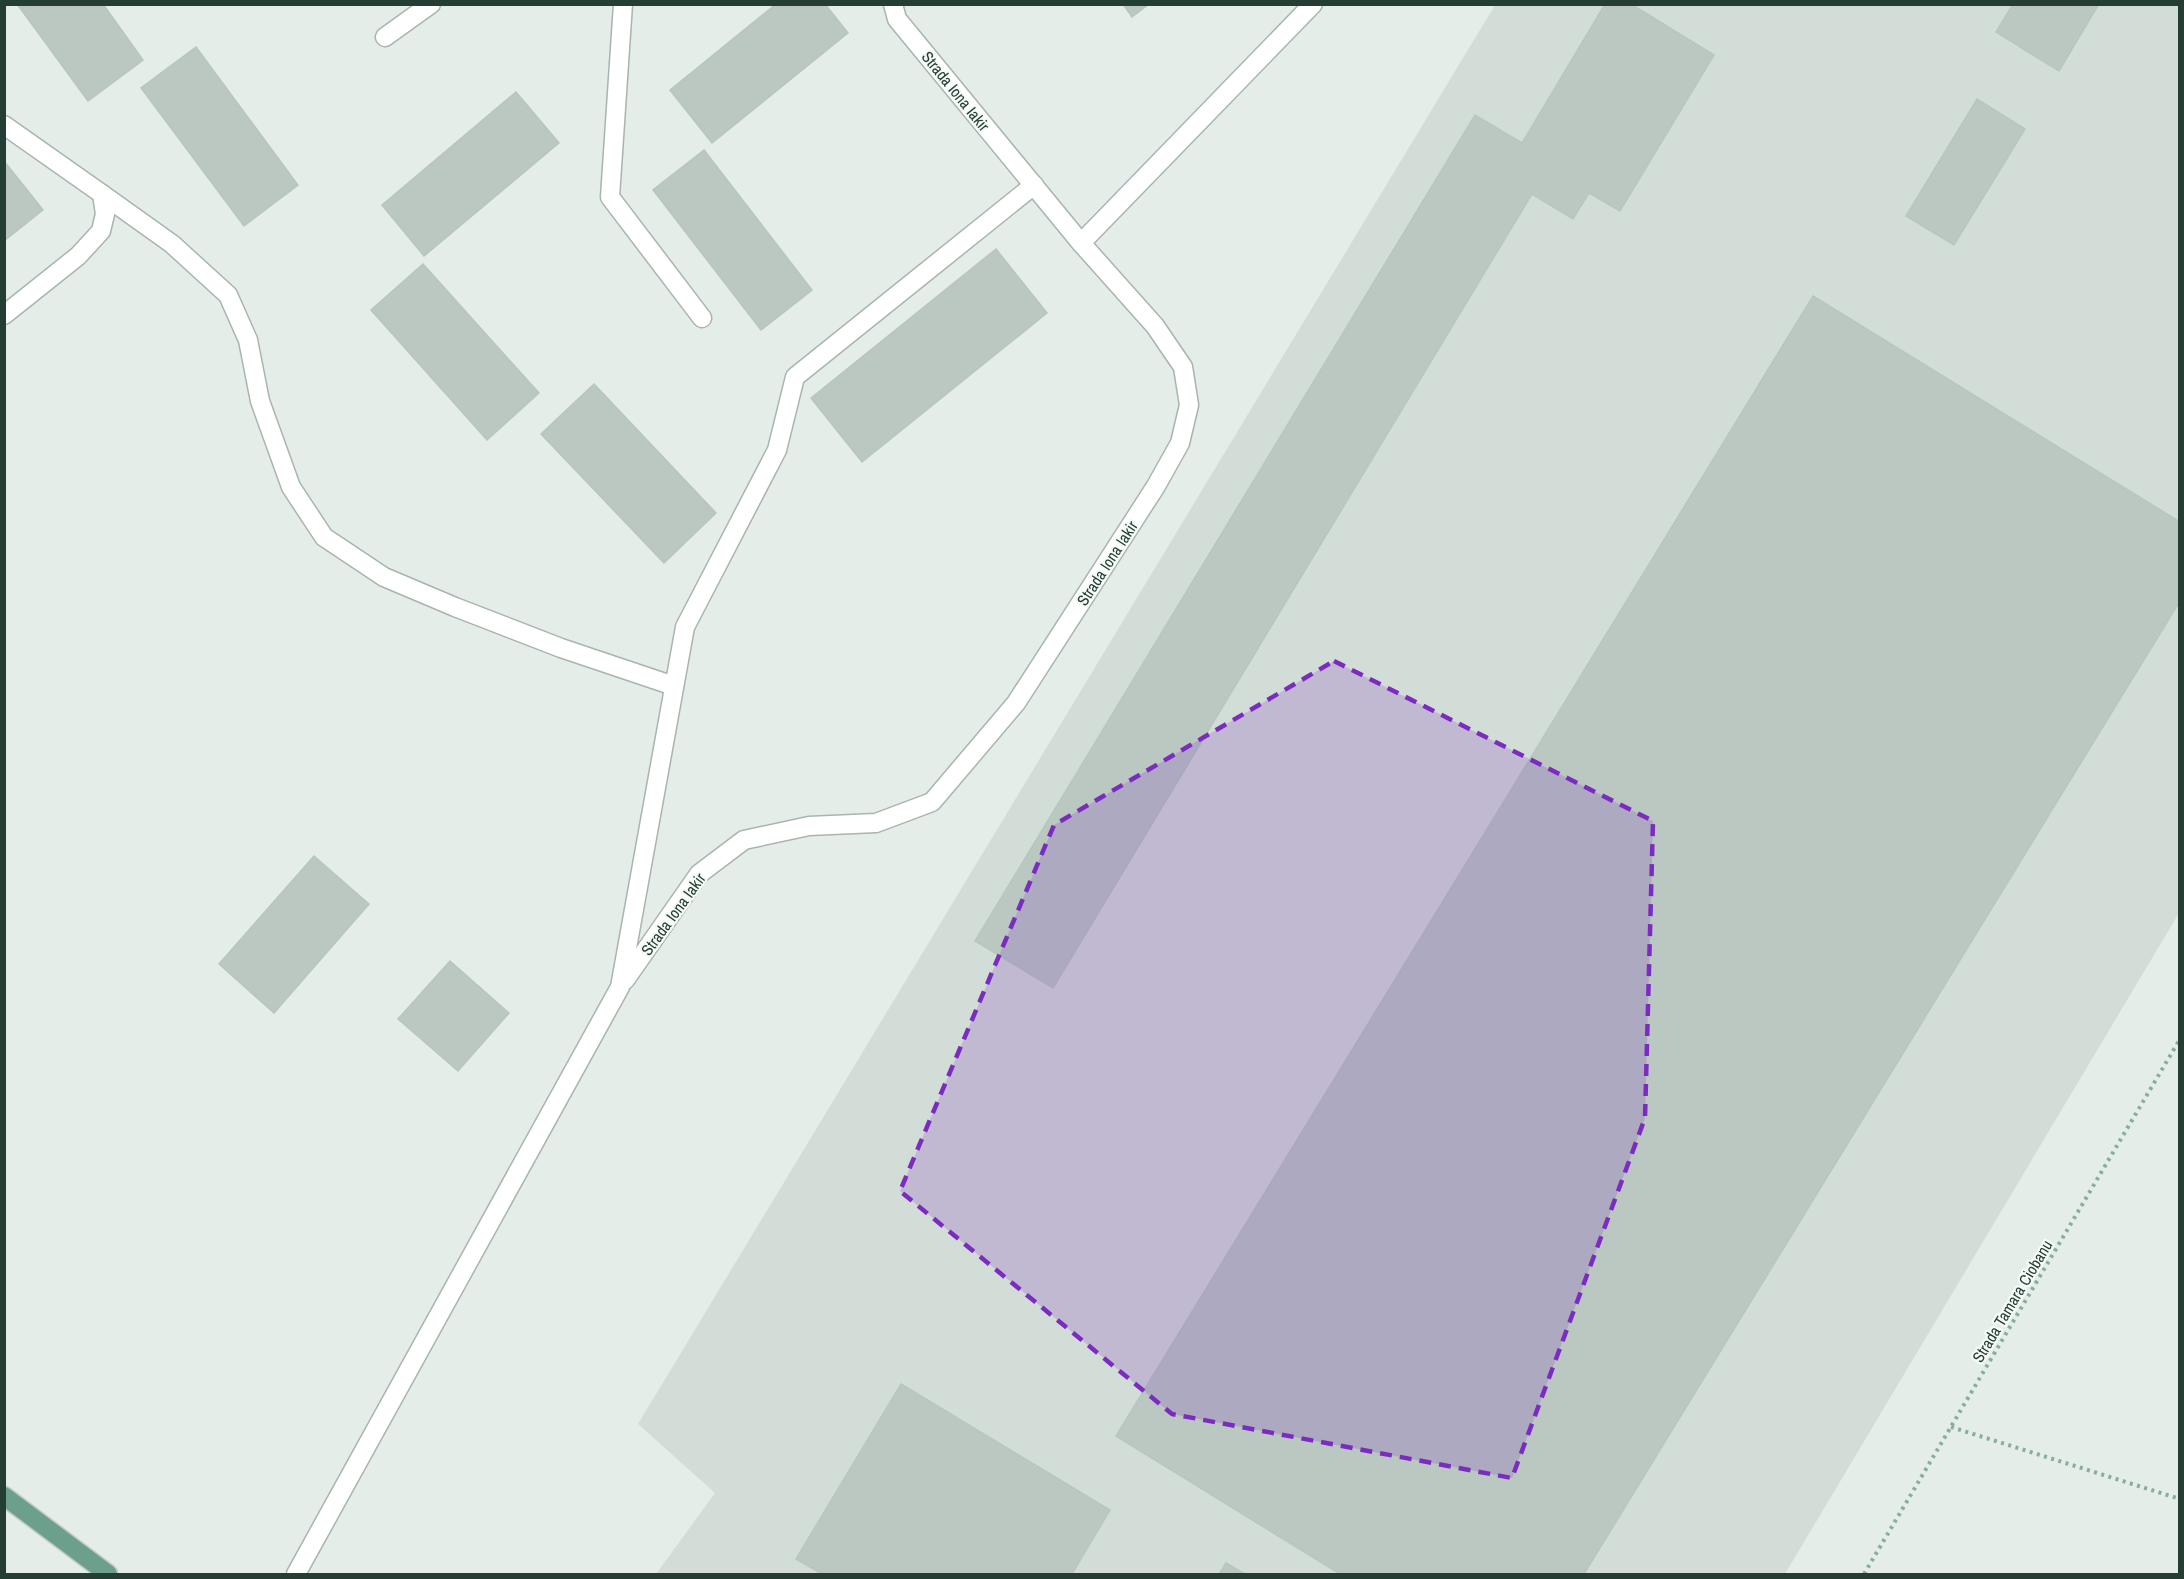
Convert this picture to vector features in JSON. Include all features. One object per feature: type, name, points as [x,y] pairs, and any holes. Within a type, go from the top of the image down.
[{"type":"main road","points":[[4,1496],[108,1575]]},
{"type":"lane","points":[[385,37],[431,4]]},
{"type":"lane","points":[[623,4],[609,197],[702,318]]},
{"type":"lane","name":"Strada Iona Iakir","points":[[620,987],[699,874],[744,840],[809,825],[876,823],[933,802],[1016,703],[1156,486],[1180,443],[1189,405],[1183,367],[1155,326],[1081,243],[897,19],[893,4]]},
{"type":"lane","points":[[1081,243],[1313,4]]},
{"type":"lane","points":[[4,125],[172,244],[228,295],[248,340],[260,401],[291,487],[324,537],[384,577],[561,648],[674,686]]},
{"type":"lane","points":[[296,1575],[620,987],[685,627],[777,450],[795,377],[1034,185]]},
{"type":"lane","points":[[4,315],[78,256],[101,231],[105,214],[102,194]]},
{"type":"path","name":"Strada Tamara Ciobanu","points":[[1864,1575],[2180,1040]]},
{"type":"path","points":[[1951,1427],[2180,1499]]},
{"type":"highlighted area","points":[[1334,661],[1653,821],[1645,1118],[1512,1478],[1172,1414],[900,1191],[1054,825]]},
{"type":"shaded area","points":[[1495,5],[2179,5],[2179,913],[1785,1574],[656,1574],[715,1493],[638,1424]]},
{"type":"building","points":[[17,4],[103,4],[143,60],[88,101]]},
{"type":"building","points":[[776,4],[825,4],[848,33],[712,143],[670,90]]},
{"type":"building","points":[[1123,4],[1149,4],[1132,17]]},
{"type":"building","points":[[1605,4],[1631,4],[1714,55],[1620,211],[1589,193],[1573,219],[1532,194],[1053,988],[975,941],[1475,115],[1522,143]]},
{"type":"building","points":[[2013,4],[2099,4],[2059,71],[1996,32]]},
{"type":"building","points":[[196,47],[298,185],[244,226],[141,88]]},
{"type":"building","points":[[516,92],[559,143],[424,256],[382,205]]},
{"type":"building","points":[[1977,99],[2025,129],[1954,245],[1906,216]]},
{"type":"building","points":[[704,150],[812,290],[761,330],[653,190]]},
{"type":"building","points":[[4,161],[43,210],[4,241]]},
{"type":"building","points":[[996,249],[1047,313],[862,462],[811,398]]},
{"type":"building","points":[[423,264],[539,393],[487,440],[371,310]]},
{"type":"building","points":[[1813,296],[2180,522],[2180,601],[1584,1574],[1340,1574],[1116,1436]]},
{"type":"building","points":[[594,384],[716,513],[664,563],[541,434]]},
{"type":"building","points":[[314,856],[369,904],[274,1013],[219,964]]},
{"type":"building","points":[[450,961],[509,1013],[458,1071],[398,1019]]},
{"type":"building","points":[[901,1384],[1110,1510],[1072,1574],[822,1574],[796,1559]]},
{"type":"building","points":[[1226,1563],[1245,1574],[1219,1574]]}]
